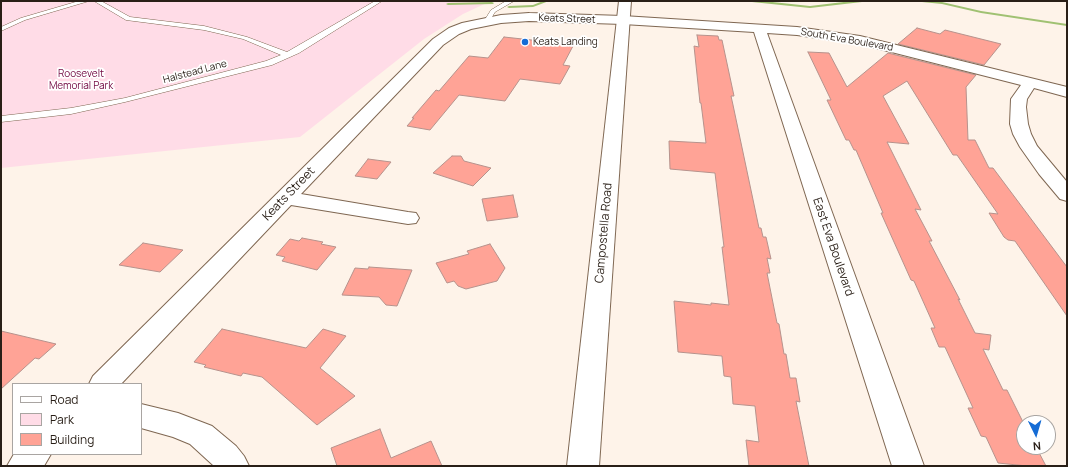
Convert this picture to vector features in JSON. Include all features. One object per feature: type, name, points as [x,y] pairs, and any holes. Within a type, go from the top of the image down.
[{"type":"street","name":"Keats Street","points":[[104,383],[438,42],[454,31],[487,21],[624,11]]},
{"type":"street","name":"South Eva Boulevard","points":[[624,11],[759,28],[797,31],[860,40],[1067,92]]},
{"type":"street","name":"Campostella Road","points":[[583,466],[624,11]]},
{"type":"street","name":"East Eva Boulevard","points":[[759,28],[777,86],[908,466]]},
{"type":"street","points":[[1030,83],[1019,99],[1018,124],[1029,147],[1067,195]]},
{"type":"street","points":[[285,198],[408,218]]},
{"type":"street","points":[[142,416],[178,426],[201,435],[226,456],[234,466]]},
{"type":"street","points":[[23,466],[34,455]]},
{"type":"lane","points":[[1,29],[23,19],[86,1]]},
{"type":"lane","points":[[97,1],[128,19],[204,28],[245,38],[287,55]]},
{"type":"lane","name":"Halstead Lane","points":[[1,118],[71,111],[125,100],[269,62],[287,55],[379,1]]},
{"type":"lane","points":[[487,21],[493,11],[510,1]]},
{"type":"green space","name":"Roosevelt Memorial Park","points":[[1,1],[491,1],[463,14],[424,39],[300,137],[1,168]]},
{"type":"building","points":[[917,28],[940,34],[945,30],[1001,44],[984,65],[898,44]]},
{"type":"building","points":[[697,35],[718,36],[719,40],[722,40],[734,96],[731,96],[759,228],[761,228],[763,237],[766,237],[771,259],[767,258],[770,273],[767,273],[777,323],[779,324],[790,378],[796,378],[800,402],[796,401],[809,466],[749,466],[746,440],[759,442],[755,406],[733,404],[731,377],[724,376],[722,356],[678,352],[674,301],[711,305],[711,303],[729,305],[715,173],[670,169],[669,141],[706,143],[694,46],[699,47]]},
{"type":"building","points":[[504,37],[573,46],[563,65],[570,66],[560,84],[520,79],[505,101],[459,95],[430,130],[407,126],[436,90],[439,91],[469,56],[488,58]]},
{"type":"building","points":[[808,52],[829,53],[847,87],[888,53],[976,75],[966,87],[968,140],[975,140],[989,168],[993,168],[1067,267],[1067,316],[1015,241],[1008,240],[1004,237],[989,213],[998,214],[957,155],[953,155],[907,81],[883,96],[909,144],[887,142],[921,210],[915,209],[932,241],[929,241],[960,300],[958,299],[975,333],[991,335],[989,350],[983,349],[1003,390],[1007,390],[1020,415],[1016,415],[1016,455],[1040,455],[1046,466],[998,463],[986,437],[981,436],[968,408],[973,408],[945,347],[939,347],[931,328],[935,328],[914,281],[911,280],[881,213],[883,213],[856,150],[854,150],[849,140],[846,140],[827,100],[831,100]]},
{"type":"building","points":[[452,156],[461,156],[464,161],[491,168],[473,186],[433,173]]},
{"type":"building","points":[[368,159],[391,162],[377,179],[355,176]]},
{"type":"building","points":[[513,195],[518,217],[487,221],[482,199]]},
{"type":"building","points":[[302,238],[323,242],[321,244],[336,247],[317,270],[282,261],[285,257],[276,255],[290,239],[299,241]]},
{"type":"building","points":[[143,243],[183,250],[160,272],[119,265]]},
{"type":"building","points":[[490,244],[505,268],[497,281],[466,289],[458,286],[454,281],[447,283],[436,263],[469,254],[467,251]]},
{"type":"building","points":[[369,267],[412,270],[397,306],[386,305],[379,297],[342,295],[355,268],[368,269]]},
{"type":"building","points":[[222,329],[306,348],[323,329],[346,336],[320,368],[355,396],[317,425],[262,377],[243,373],[241,376],[204,367],[206,365],[194,362]]},
{"type":"building","points":[[1,331],[56,344],[39,359],[35,358],[1,389]]},
{"type":"building","points":[[380,429],[391,458],[431,441],[442,466],[337,466],[331,448]]},
{"type":"waterway","points":[[509,7],[533,6],[547,1]]},
{"type":"waterway","points":[[752,1],[810,7],[862,1]]},
{"type":"waterway","points":[[922,1],[942,3],[981,12],[1067,25]]},
{"type":"waterway","points":[[448,4],[492,3]]},
{"type":"place","name":"Keats Landing","points":[[525,42]]}]
